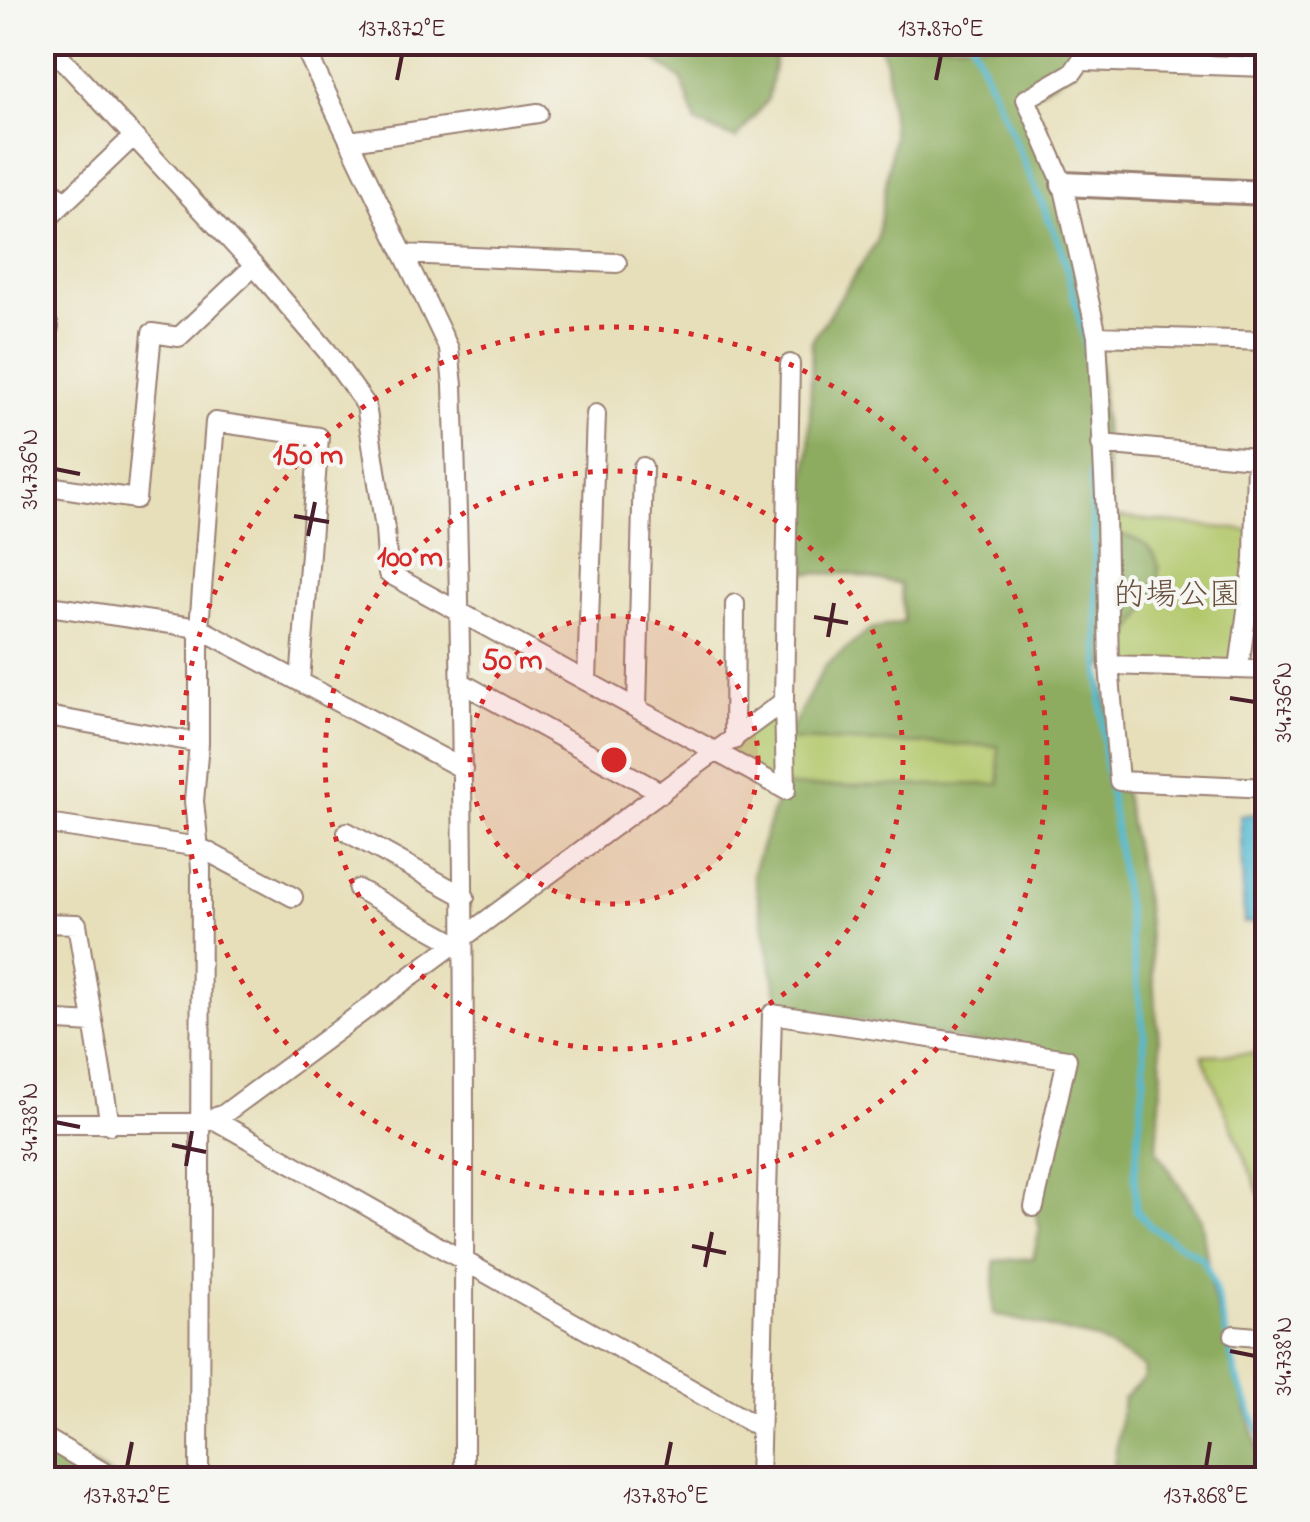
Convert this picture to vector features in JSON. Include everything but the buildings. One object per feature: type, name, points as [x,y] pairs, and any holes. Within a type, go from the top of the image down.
[{"type":"street","points":[[46,42],[254,266],[327,350],[366,405],[388,574],[786,790],[790,364]]},
{"type":"street","points":[[302,42],[449,349],[454,385],[465,897],[460,942],[464,1480]]},
{"type":"street","points":[[1094,42],[1074,72],[1026,99],[1062,184],[1096,336],[1108,665],[1119,782],[1268,788]]},
{"type":"street","points":[[1082,60],[1268,67]]},
{"type":"street","points":[[350,141],[538,113]]},
{"type":"street","points":[[42,224],[134,136]]},
{"type":"street","points":[[42,184],[66,202]]},
{"type":"street","points":[[1062,184],[1268,193]]},
{"type":"street","points":[[403,254],[618,263]]},
{"type":"street","points":[[42,485],[136,499],[152,333],[178,337],[254,266]]},
{"type":"street","points":[[42,310],[49,328],[42,358]]},
{"type":"street","points":[[1096,336],[1268,341]]},
{"type":"street","points":[[586,681],[596,414]]},
{"type":"street","points":[[199,1480],[207,1121],[199,847],[194,801],[200,743],[200,628],[215,422],[320,436],[300,682]]},
{"type":"street","points":[[1101,444],[1262,459],[1261,561],[1238,668]]},
{"type":"street","points":[[636,708],[643,467]]},
{"type":"street","points":[[734,740],[736,604]]},
{"type":"street","points":[[42,605],[200,628],[463,769]]},
{"type":"street","points":[[1108,665],[1268,670]]},
{"type":"street","points":[[462,684],[662,793]]},
{"type":"street","points":[[42,1123],[110,1126],[207,1121],[224,1114],[784,701]]},
{"type":"street","points":[[42,715],[200,743]]},
{"type":"street","points":[[42,824],[199,847],[293,897]]},
{"type":"street","points":[[347,832],[465,897]]},
{"type":"street","points":[[358,888],[460,942]]},
{"type":"street","points":[[42,922],[78,924],[110,1126]]},
{"type":"street","points":[[759,1480],[772,1014],[1067,1060],[1034,1207]]},
{"type":"street","points":[[42,1020],[93,1023]]},
{"type":"street","points":[[207,1121],[760,1428]]},
{"type":"street","points":[[1234,1336],[1268,1338]]},
{"type":"street","points":[[42,1436],[117,1480]]},
{"type":"green space","points":[[633,43],[778,43],[768,99],[736,139],[696,123],[682,80]]},
{"type":"green space","points":[[878,43],[1093,43],[1073,70],[1026,99],[1055,165],[1097,336],[1112,533],[1140,542],[1155,556],[1159,573],[1143,614],[1101,671],[1146,907],[1162,1071],[1157,1151],[1201,1218],[1212,1292],[1267,1479],[1112,1479],[1123,1398],[1143,1380],[1145,1368],[1096,1339],[993,1314],[995,1261],[1033,1258],[1040,1229],[1034,1207],[1067,1060],[779,1005],[753,872],[781,787],[1000,784],[998,746],[785,740],[825,666],[871,629],[904,622],[900,584],[849,574],[806,573],[801,512],[809,455],[812,341],[877,241],[893,139],[886,62]]},
{"type":"green space","name":"的場公園","points":[[1106,516],[1255,531],[1239,668],[1109,665]]},
{"type":"green space","points":[[784,710],[785,740],[998,746],[1000,785],[786,790],[718,752]]},
{"type":"green space","points":[[1267,1053],[1268,1202],[1263,1202],[1202,1055]]},
{"type":"green space","points":[[42,1438],[117,1479],[43,1479]]},
{"type":"water","points":[[1267,814],[1267,922],[1244,923],[1240,815]]},
{"type":"waterway","points":[[972,42],[1061,247],[1085,340],[1092,395]]},
{"type":"waterway","points":[[1093,412],[1091,479],[1104,752],[1144,1032],[1136,1210],[1150,1226],[1203,1259],[1214,1284],[1237,1379],[1268,1451]]}]
